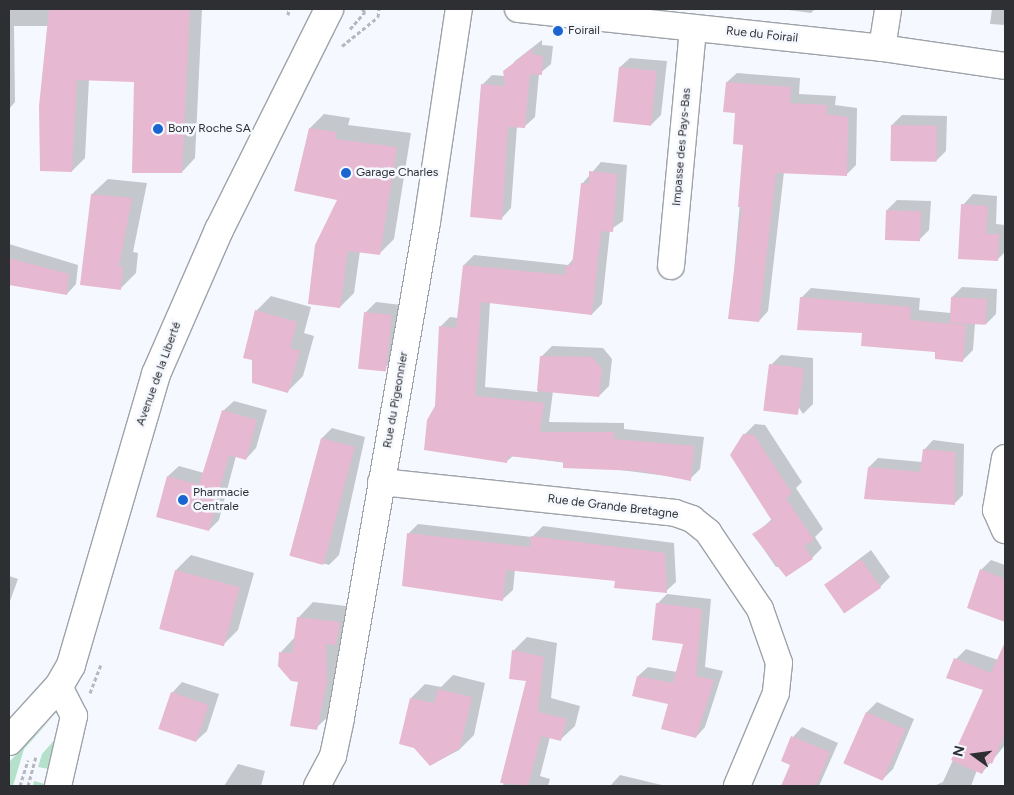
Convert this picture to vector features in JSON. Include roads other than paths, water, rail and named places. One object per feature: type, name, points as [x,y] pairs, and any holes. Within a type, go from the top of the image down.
[{"type":"street","name":"Avenue de la Liberté","points":[[9,740],[59,686],[71,665],[156,374],[220,230],[329,9]]},
{"type":"street","name":"Rue du Pigeonnier","points":[[317,786],[333,756],[341,718],[459,9]]},
{"type":"street","name":"Rue du Foirail","points":[[518,9],[882,48],[1005,66]]},
{"type":"street","points":[[882,48],[888,9]]},
{"type":"street","name":"Impasse des Pays-Bas","points":[[672,266],[693,28]]},
{"type":"street","points":[[1005,458],[996,510],[1005,530]]},
{"type":"street","name":"Rue de Grande Bretagne","points":[[381,482],[674,513],[692,519],[708,532],[760,609],[779,663],[776,692],[737,786]]},
{"type":"street","points":[[58,786],[74,716],[59,686]]},
{"type":"place","name":"Foirail","points":[[558,31]]},
{"type":"place","name":"Bony Roche SA","points":[[158,129]]},
{"type":"place","name":"Garage Charles","points":[[346,173]]},
{"type":"place","name":"Pharmacie Centrale","points":[[183,500]]}]
